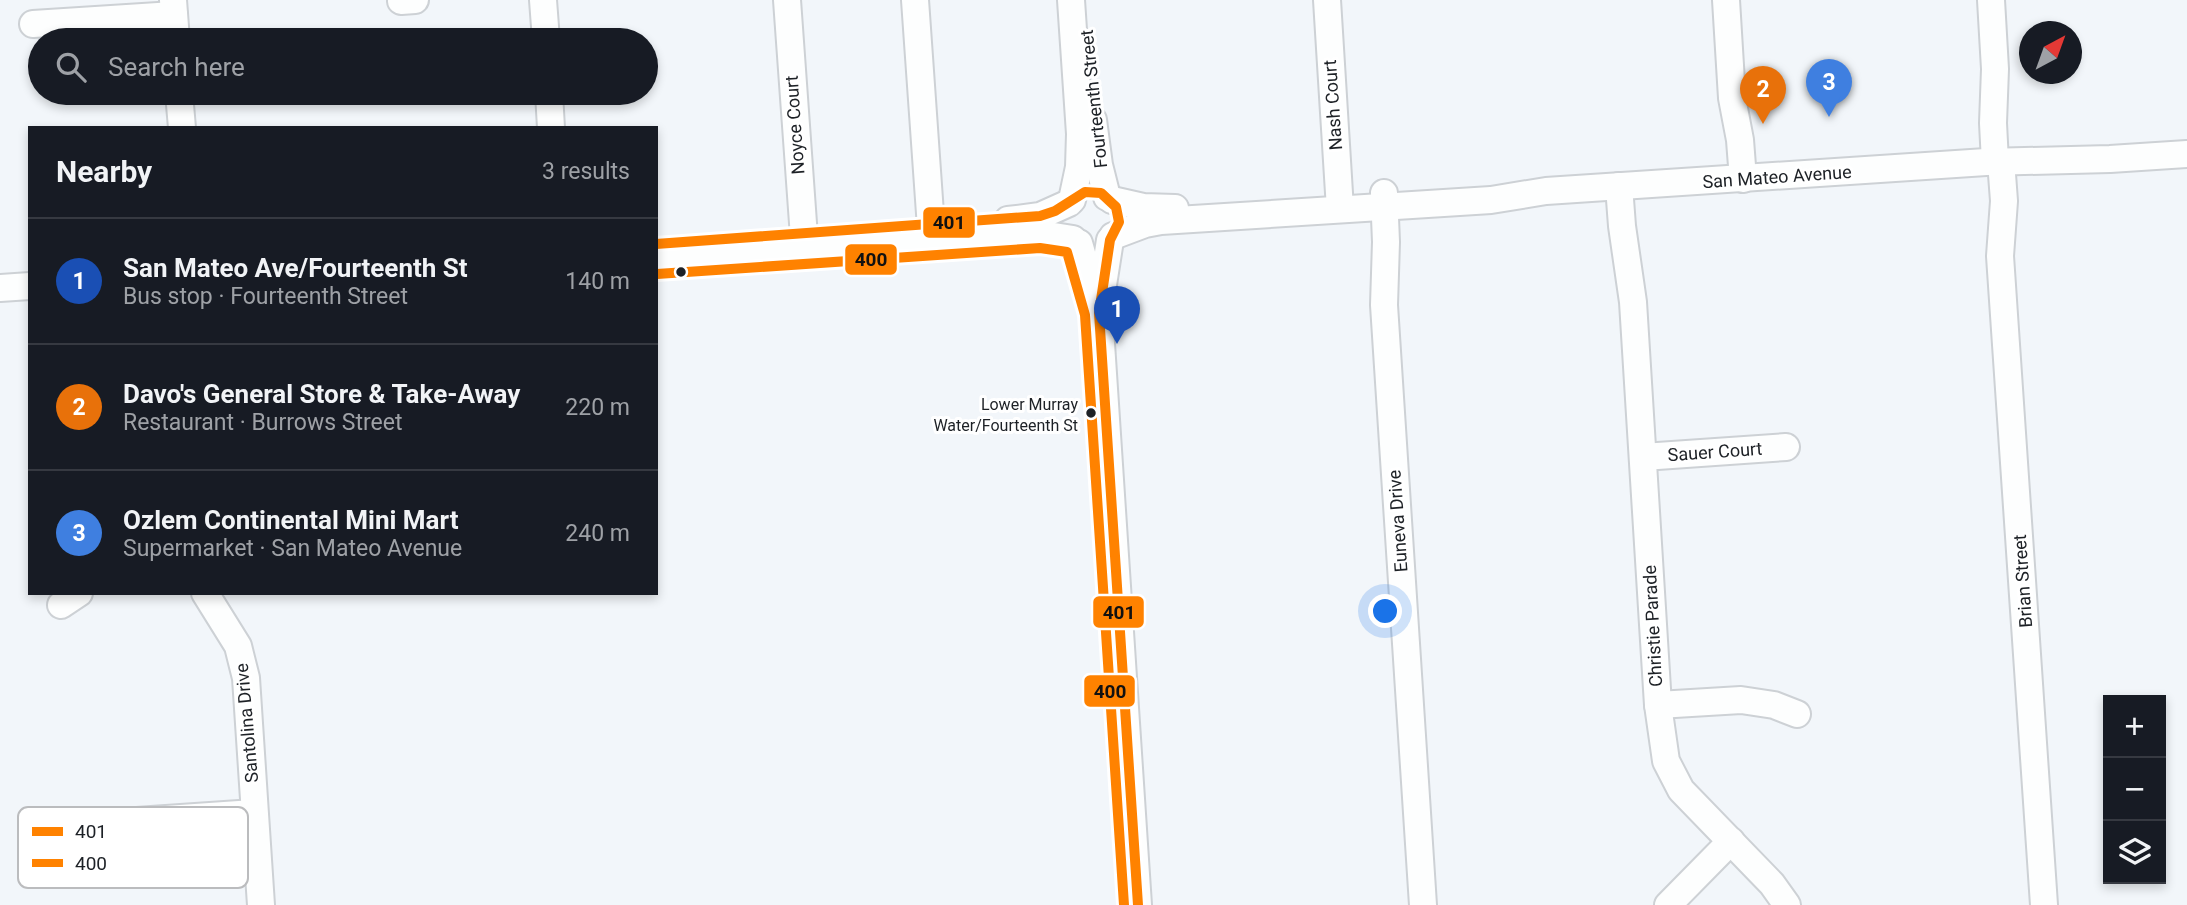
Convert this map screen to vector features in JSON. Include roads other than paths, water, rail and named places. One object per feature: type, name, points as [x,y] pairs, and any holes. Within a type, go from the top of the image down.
[{"type":"street","points":[[401,1],[415,0]]},
{"type":"street","points":[[543,0],[545,28]]},
{"type":"street","name":"Noyce Court","points":[[787,0],[804,242]]},
{"type":"street","points":[[915,0],[932,234]]},
{"type":"street","name":"Fourteenth Street","points":[[1071,0],[1080,134],[1079,167],[1071,201]]},
{"type":"street","name":"Fourteenth Street","points":[[1085,0],[1094,134],[1099,165],[1109,198]]},
{"type":"street","name":"Nash Court","points":[[1327,0],[1339,203]]},
{"type":"street","points":[[1726,0],[1732,98],[1740,140],[1737,180]]},
{"type":"street","name":"Brian Street","points":[[1991,0],[1995,69],[2005,123],[1997,161],[2004,201],[2000,256],[2044,905]]},
{"type":"street","points":[[33,24],[174,18]]},
{"type":"street","points":[[180,105],[182,126]]},
{"type":"street","points":[[550,105],[551,126]]},
{"type":"street","name":"San Mateo Avenue","points":[[1997,161],[2109,143],[2187,137]]},
{"type":"street","name":"San Mateo Avenue","points":[[1112,238],[1145,224],[1502,186],[1546,191],[1997,161],[2110,159],[2187,154]]},
{"type":"street","name":"Christie Parade","points":[[1625,186],[1658,705],[1663,747],[1672,775],[1681,790],[1772,884],[1787,905]]},
{"type":"street","points":[[932,234],[1041,216],[1086,192],[1109,198],[1116,207],[1119,222],[1112,238],[1099,313],[1138,905]]},
{"type":"street","name":"San Mateo Avenue","points":[[1109,198],[1161,209],[1339,203]]},
{"type":"street","name":"Euneva Drive","points":[[1377,200],[1386,242],[1384,304],[1423,905]]},
{"type":"street","points":[[1071,201],[1064,218],[1068,233],[1076,241],[1099,313]]},
{"type":"street","points":[[658,244],[804,242],[932,234],[1041,234],[1095,246],[1112,238]]},
{"type":"street","points":[[658,260],[804,242]]},
{"type":"street","points":[[0,288],[28,286]]},
{"type":"street","points":[[0,304],[28,302]]},
{"type":"street","name":"Sauer Court","points":[[1643,457],[1786,447]]},
{"type":"street","name":"Santolina Drive","points":[[206,595],[238,646],[246,678],[261,905]]},
{"type":"street","points":[[1658,705],[1741,700],[1774,705],[1797,715]]},
{"type":"street","points":[[248,813],[254,813]]},
{"type":"street","points":[[1668,905],[1731,841]]},
{"type":"place","name":"Ozlem Continental Mini Mart","points":[[1829,117]]},
{"type":"place","name":"Davo's General Store & Take-Away","points":[[1763,124]]},
{"type":"place","name":"San Mateo Ave/Fourteenth St","points":[[1117,344]]},
{"type":"place","name":"Lower Murray Water/Fourteenth St","points":[[1091,413]]}]
